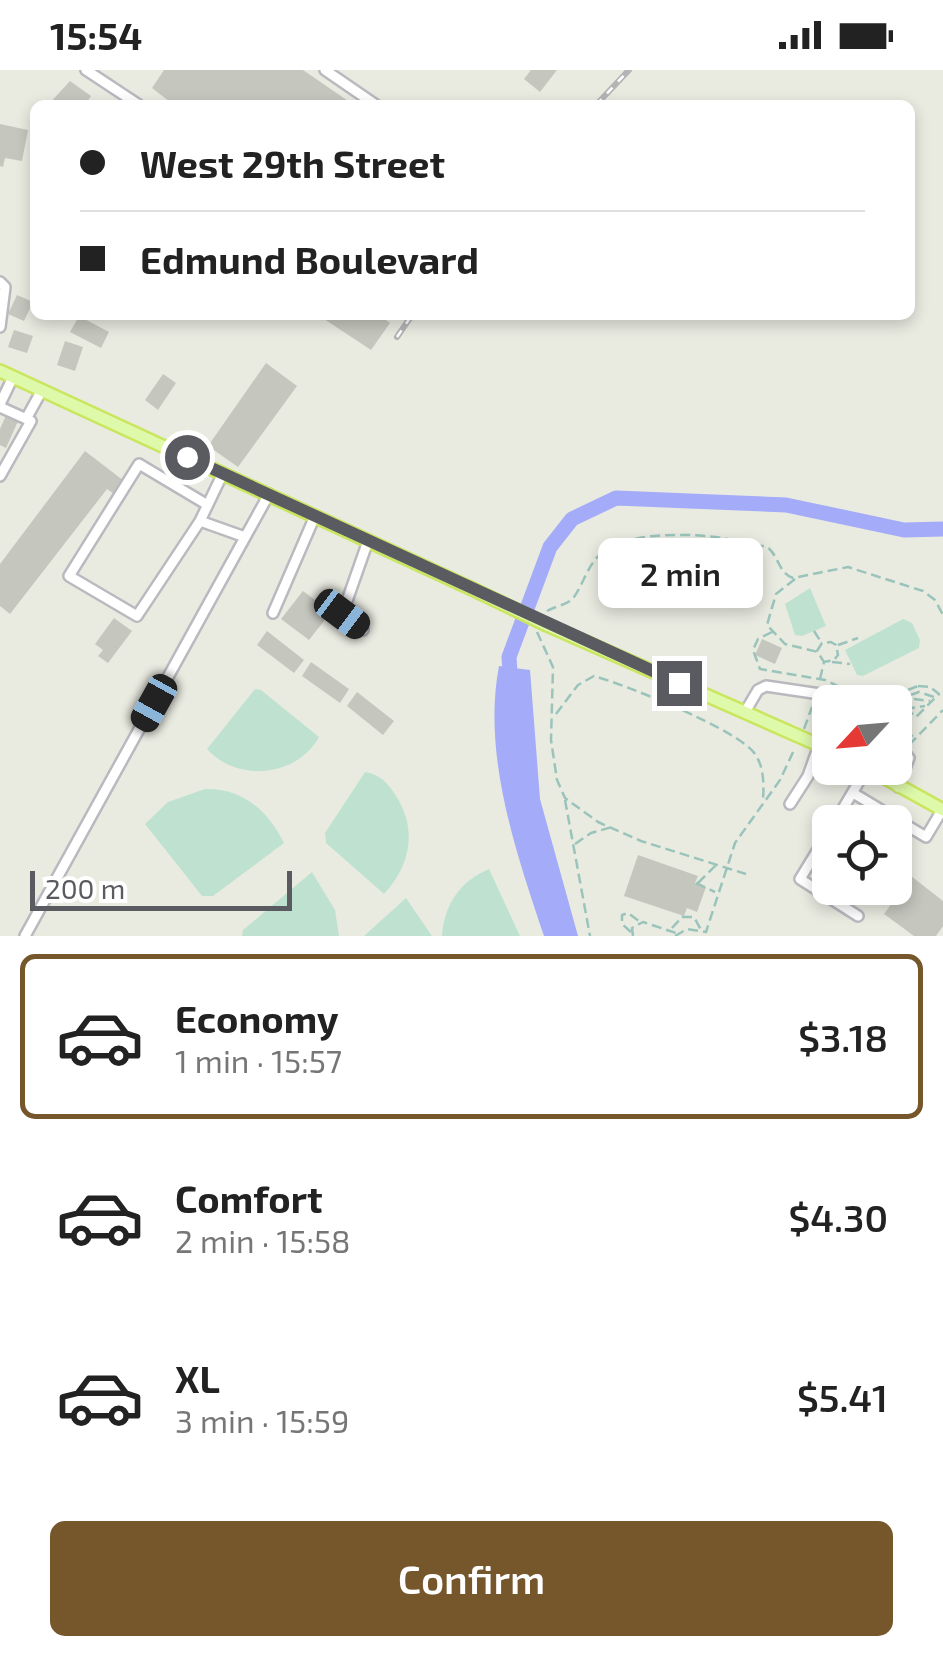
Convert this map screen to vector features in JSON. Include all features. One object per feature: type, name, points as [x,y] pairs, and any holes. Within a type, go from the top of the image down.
[{"type":"main road","points":[[0,371],[812,741]]},
{"type":"main road","points":[[898,786],[943,810]]},
{"type":"street","points":[[86,70],[103,75],[133,100]]},
{"type":"street","points":[[325,70],[369,100]]},
{"type":"street","points":[[0,282],[5,287],[0,326]]},
{"type":"street","points":[[0,476],[31,421],[0,405],[13,377]]},
{"type":"street","points":[[26,418],[42,390]]},
{"type":"street","points":[[206,504],[139,464],[68,576],[137,616],[200,520],[223,473]]},
{"type":"street","points":[[26,936],[268,494]]},
{"type":"street","points":[[272,613],[315,516]]},
{"type":"street","points":[[200,520],[245,536]]},
{"type":"street","points":[[363,630],[342,614],[368,541]]},
{"type":"street","points":[[745,712],[758,690],[766,686],[812,693]]},
{"type":"street","points":[[790,804],[812,769]]},
{"type":"street","points":[[846,805],[857,785]]},
{"type":"street","points":[[853,793],[926,837],[943,810]]},
{"type":"street","points":[[812,859],[800,879],[812,887]]},
{"type":"street","points":[[841,905],[858,916]]},
{"type":"path","points":[[590,936],[551,740],[553,667],[544,622],[572,600],[597,556],[630,538],[693,536],[726,539],[750,547],[766,546],[789,577],[798,578]]},
{"type":"path","points":[[780,588],[828,568],[848,567],[923,590],[935,600],[943,615]]},
{"type":"path","points":[[782,570],[767,625],[783,646],[818,652],[824,662],[818,685]]},
{"type":"path","points":[[814,631],[822,644]]},
{"type":"path","points":[[772,632],[758,639],[753,654],[760,669],[834,685]]},
{"type":"path","points":[[822,644],[836,646],[858,638]]},
{"type":"path","points":[[818,652],[822,644]]},
{"type":"path","points":[[831,662],[838,655],[836,646]]},
{"type":"path","points":[[824,662],[850,664]]},
{"type":"path","points":[[773,672],[774,663]]},
{"type":"path","points":[[553,718],[570,694],[589,677],[597,676],[743,740],[759,760],[763,800]]},
{"type":"path","points":[[918,686],[924,699]]},
{"type":"path","points":[[912,691],[918,686]]},
{"type":"path","points":[[912,714],[916,717],[937,692],[918,686]]},
{"type":"path","points":[[912,694],[922,692],[933,700]]},
{"type":"path","points":[[912,698],[933,700]]},
{"type":"path","points":[[915,699],[916,705]]},
{"type":"path","points":[[804,729],[812,706]]},
{"type":"path","points":[[912,706],[925,708],[934,720]]},
{"type":"path","points":[[912,742],[943,710]]},
{"type":"path","points":[[912,736],[915,739]]},
{"type":"path","points":[[672,929],[676,935],[688,929],[704,934],[709,927],[724,866],[742,830],[780,780],[796,748]]},
{"type":"path","points":[[564,796],[598,822],[746,874]]},
{"type":"path","points":[[574,845],[591,833],[613,828]]},
{"type":"path","points":[[716,864],[697,883],[716,892]]},
{"type":"path","points":[[640,922],[632,934],[623,926],[622,915],[628,913],[653,930],[672,929],[683,917],[696,919],[700,932]]},
{"type":"path","points":[[665,936],[666,930]]},
{"type":"green space","points":[[810,588],[826,626],[795,635],[785,604]]},
{"type":"green space","points":[[903,619],[912,623],[920,640],[919,648],[863,676],[857,675],[845,650]]},
{"type":"green space","points":[[255,689],[319,737],[296,761],[266,771],[250,771],[220,760],[207,749]]},
{"type":"green space","points":[[365,772],[380,777],[390,787],[407,822],[405,860],[384,894],[326,843],[325,833]]},
{"type":"green space","points":[[205,789],[231,793],[253,804],[284,843],[213,896],[202,896],[145,824],[168,802]]},
{"type":"green space","points":[[489,869],[520,936],[442,936],[455,895]]},
{"type":"green space","points":[[312,872],[335,910],[339,936],[242,936],[243,930]]},
{"type":"green space","points":[[406,898],[432,936],[364,936]]},
{"type":"water","points":[[499,666],[530,670],[540,799],[578,936],[544,936],[513,837],[495,734]]},
{"type":"building","points":[[164,70],[303,70],[347,100],[168,100],[152,88]]},
{"type":"building","points":[[531,70],[557,70],[540,92],[524,79]]},
{"type":"building","points":[[70,81],[91,96],[88,100],[53,100]]},
{"type":"building","points":[[0,124],[28,130],[22,161],[5,158],[3,167],[0,166]]},
{"type":"building","points":[[17,295],[30,301],[24,321],[8,314]]},
{"type":"building","points":[[77,320],[86,320],[109,332],[101,348],[70,332]]},
{"type":"building","points":[[326,320],[386,320],[390,323],[371,350]]},
{"type":"building","points":[[14,330],[33,336],[27,353],[8,347]]},
{"type":"building","points":[[65,341],[83,347],[75,371],[57,365]]},
{"type":"building","points":[[266,363],[297,386],[238,467],[208,446]]},
{"type":"building","points":[[163,374],[176,383],[158,410],[145,400]]},
{"type":"building","points":[[7,413],[19,419],[6,448],[0,445],[0,429]]},
{"type":"building","points":[[85,451],[124,481],[114,494],[107,489],[10,614],[0,606],[0,564]]},
{"type":"building","points":[[303,591],[331,612],[309,640],[281,619]]},
{"type":"building","points":[[114,618],[132,631],[108,663],[98,656],[103,650],[95,644]]},
{"type":"building","points":[[267,631],[304,660],[294,673],[257,645]]},
{"type":"building","points":[[762,639],[782,648],[775,664],[755,655]]},
{"type":"building","points":[[311,662],[349,689],[340,703],[302,676]]},
{"type":"building","points":[[357,692],[394,721],[383,735],[347,706]]},
{"type":"building","points":[[638,855],[698,876],[695,883],[706,887],[697,912],[687,908],[684,916],[624,896]]},
{"type":"building","points":[[912,877],[943,901],[943,926],[936,936],[914,936],[884,914],[891,905],[912,905]]},
{"type":"waterway","points":[[511,687],[509,657],[550,547],[572,519],[616,498],[786,505],[904,530],[943,529]]},
{"type":"railway","points":[[601,100],[629,70]]},
{"type":"railway","points":[[397,337],[409,320]]},
{"type":"route","points":[[187,457],[679,683]]}]
